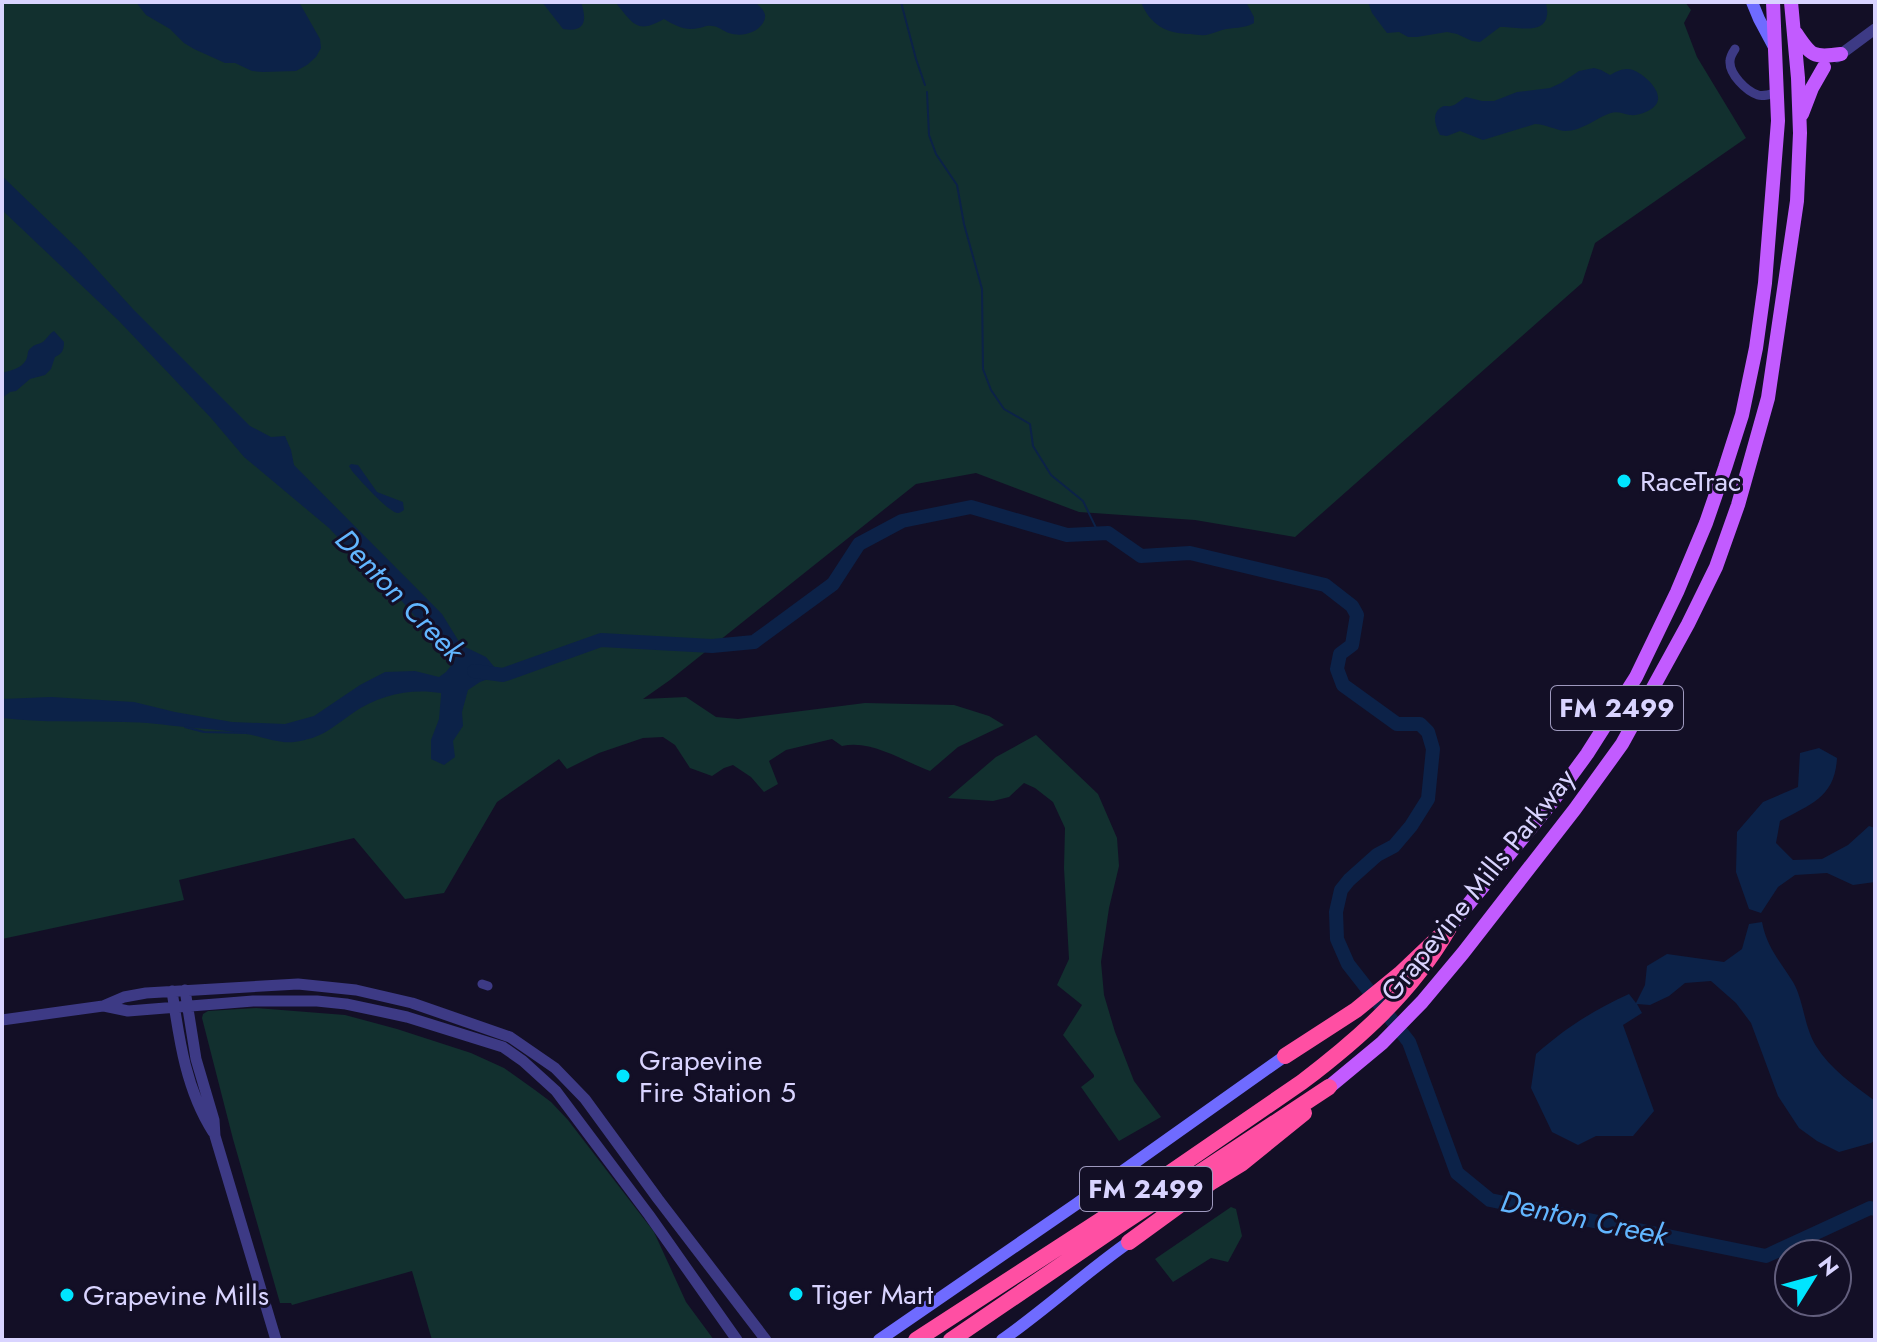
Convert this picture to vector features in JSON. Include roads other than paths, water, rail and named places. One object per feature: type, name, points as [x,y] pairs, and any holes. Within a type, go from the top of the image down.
[{"type":"highway","points":[[1285,1056],[1405,980],[1424,950],[1449,928]]},
{"type":"highway","name":"Grapevine Mills Parkway","points":[[916,1340],[1107,1216],[1302,1082],[1368,1027],[1405,980]]},
{"type":"highway","points":[[1129,1242],[1272,1140],[1329,1087]]},
{"type":"highway","name":"Grapevine Mills Parkway","points":[[951,1340],[1329,1087]]},
{"type":"main road","points":[[1752,2],[1775,49]]},
{"type":"main road","points":[[1776,2],[1784,64],[1788,74],[1798,78]]},
{"type":"main road","name":"FM 2499","points":[[1776,2],[1778,92]]},
{"type":"main road","name":"FM 2499","points":[[1791,2],[1798,78]]},
{"type":"main road","points":[[1794,29],[1812,53],[1821,57],[1841,54]]},
{"type":"main road","points":[[1799,122],[1824,67]]},
{"type":"main road","name":"Grapevine Mills Parkway","points":[[1329,1087],[1382,1043],[1422,1002],[1622,744],[1716,567],[1738,505],[1768,398],[1797,201],[1798,78]]},
{"type":"main road","name":"Grapevine Mills Parkway","points":[[1449,928],[1587,754],[1636,677],[1706,523],[1742,415],[1756,348],[1774,181],[1778,92]]},
{"type":"main road","points":[[1731,451],[1752,456]]},
{"type":"main road","points":[[1532,826],[1534,841],[1542,851]]},
{"type":"main road","points":[[879,1340],[1285,1056]]},
{"type":"main road","points":[[1011,1337],[1129,1242]]},
{"type":"street","points":[[1798,78],[1811,76],[1875,29]]},
{"type":"street","points":[[1735,49],[1730,59],[1731,69],[1738,81],[1757,94],[1778,92]]},
{"type":"street","points":[[2,1020],[103,1006],[124,997],[178,990],[298,984],[356,990],[412,1003],[510,1037],[555,1068],[585,1099],[766,1340]]},
{"type":"street","points":[[178,990],[214,1120],[215,1136],[276,1340]]},
{"type":"street","points":[[103,1006],[128,1011],[253,1001],[317,1001],[407,1017],[503,1047],[556,1091],[737,1340]]},
{"type":"street","points":[[571,1110],[585,1099]]},
{"type":"water","points":[[136,2],[299,2],[320,39],[321,48],[316,57],[296,71],[252,71],[194,49],[170,29],[146,15]]},
{"type":"water","points":[[542,2],[581,2],[583,24],[576,29],[563,29]]},
{"type":"water","points":[[615,2],[755,2],[765,16],[756,30],[743,34],[710,26],[685,28],[664,19],[641,26],[631,21]]},
{"type":"water","points":[[1141,2],[1246,2],[1254,23],[1205,35],[1182,34],[1160,27],[1149,17]]},
{"type":"water","points":[[1368,2],[1546,2],[1547,13],[1541,26],[1500,27],[1480,42],[1447,32],[1417,37],[1408,37],[1399,32],[1387,33]]},
{"type":"water","points":[[1594,68],[1610,75],[1624,69],[1637,72],[1655,88],[1657,103],[1641,114],[1611,113],[1571,130],[1535,124],[1483,140],[1460,131],[1440,135],[1437,128],[1437,111],[1455,105],[1466,97],[1494,101],[1517,92],[1550,88],[1579,71]]},
{"type":"water","points":[[2,176],[80,251],[250,426],[271,437],[285,436],[294,465],[442,614],[461,645],[486,657],[496,669],[491,678],[468,690],[462,712],[463,726],[453,741],[455,757],[444,765],[431,759],[431,740],[439,719],[441,693],[430,692],[407,692],[384,697],[320,735],[294,742],[147,723],[2,718],[2,699],[51,697],[134,702],[232,722],[285,724],[314,716],[385,672],[415,671],[439,677],[454,662],[401,600],[368,573],[329,528],[244,457],[119,321],[2,210]]},
{"type":"water","points":[[54,331],[64,345],[51,369],[2,398],[2,373],[21,365],[30,348],[43,342]]},
{"type":"water","points":[[351,464],[358,465],[377,492],[403,502],[404,510],[394,512],[381,502],[352,471]]},
{"type":"water","points":[[1819,748],[1837,758],[1832,782],[1819,798],[1780,821],[1776,843],[1793,860],[1822,859],[1848,845],[1869,826],[1875,828],[1875,882],[1853,885],[1827,873],[1795,875],[1778,887],[1761,913],[1749,909],[1736,872],[1737,832],[1763,802],[1798,787],[1800,753]]},
{"type":"water","points":[[1762,922],[1771,947],[1797,989],[1816,1046],[1835,1069],[1875,1101],[1875,1140],[1839,1152],[1799,1128],[1778,1096],[1751,1023],[1736,1003],[1711,981],[1685,983],[1669,996],[1650,1005],[1637,1004],[1642,1013],[1623,1025],[1654,1111],[1633,1136],[1596,1136],[1578,1145],[1552,1132],[1531,1088],[1536,1054],[1580,1020],[1616,1000],[1629,994],[1636,1003],[1645,985],[1647,966],[1667,954],[1724,962],[1742,949],[1749,924]]},
{"type":"waterway","points":[[901,2],[925,85]]},
{"type":"waterway","points":[[927,92],[929,135],[936,154],[957,185],[982,289],[983,369],[991,390],[1004,409],[1030,424],[1033,446],[1051,475],[1083,501],[1099,534]]},
{"type":"waterway","name":"Denton Creek","points":[[474,671],[503,675],[601,640],[712,646],[754,642],[833,584],[859,544],[902,521],[971,507],[1067,535],[1108,533],[1141,556],[1190,553],[1325,585],[1352,606],[1357,615],[1352,645],[1340,654],[1337,669],[1343,685],[1397,724],[1420,724],[1428,732],[1433,749],[1428,799],[1411,826],[1394,846],[1377,855],[1341,890],[1336,912],[1337,939],[1348,964],[1409,1042],[1457,1173],[1490,1200],[1766,1256],[1870,1208],[1875,1209]]},
{"type":"waterway","points":[[185,727],[204,732],[246,733]]},
{"type":"place","name":"RaceTrac","points":[[1624,481]]},
{"type":"place","name":"Grapevine Fire Station 5","points":[[623,1076]]},
{"type":"place","name":"Tiger Mart","points":[[796,1294]]},
{"type":"place","name":"Grapevine Mills","points":[[67,1295]]}]
